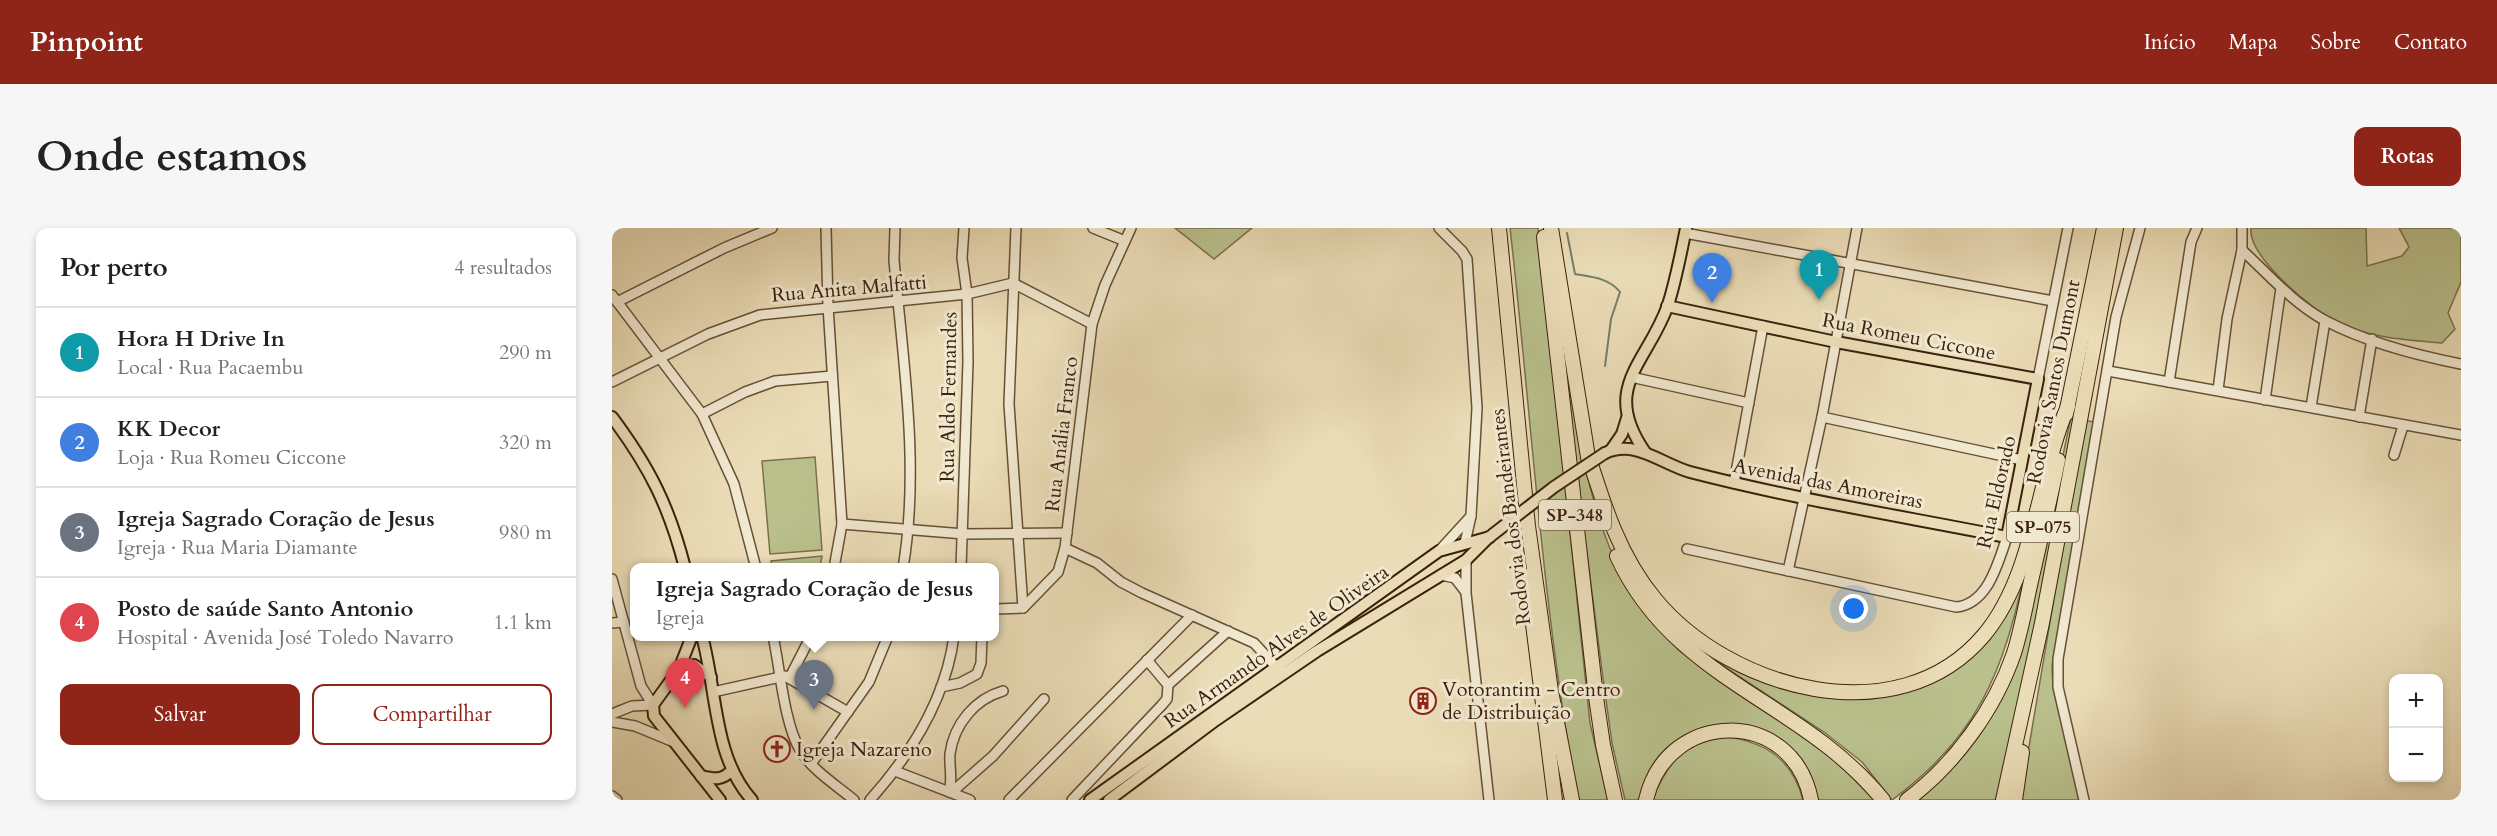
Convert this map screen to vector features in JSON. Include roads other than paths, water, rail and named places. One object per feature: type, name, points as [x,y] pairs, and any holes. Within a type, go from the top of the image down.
[{"type":"highway","name":"Rodovia dos Bandeirantes","points":[[1499,228],[1528,526],[1554,713],[1572,800]]},
{"type":"highway","name":"SP-348","points":[[1544,228],[1596,697],[1615,800]]},
{"type":"highway","points":[[1551,228],[1588,455],[1601,518],[1633,586],[1659,622],[1697,658],[1720,675],[1807,729],[1832,748],[1852,764],[1883,800]]},
{"type":"highway","name":"Rodovia Santos Dumont","points":[[1911,797],[1947,764],[1965,741],[1989,706],[2006,673],[2026,610],[2068,406],[2113,229]]},
{"type":"highway","name":"Rodovia Santos Dumont","points":[[2003,800],[2042,623],[2113,229]]},
{"type":"highway","points":[[1588,455],[1607,514],[1629,560],[1655,598],[1687,629],[1740,665],[1781,681],[1845,693],[1876,691],[1901,686],[1939,671],[1972,647],[1996,619],[2020,565],[2055,435],[2068,406]]},
{"type":"highway","points":[[1528,526],[1527,590],[1555,800]]},
{"type":"highway","points":[[2015,800],[2039,666],[2042,623]]},
{"type":"highway","points":[[1646,800],[1656,772],[1663,762],[1687,740],[1714,732],[1742,731],[1760,735],[1788,754],[1803,776],[1811,800]]},
{"type":"main road","points":[[1608,452],[1622,434],[1627,418],[1625,396],[1631,377],[1667,306],[1685,230]]},
{"type":"main road","name":"Rua Romeu Ciccone","points":[[1667,306],[1836,342],[2038,379]]},
{"type":"main road","name":"Rua Eldorado","points":[[2007,537],[2038,379]]},
{"type":"main road","points":[[612,417],[642,458],[660,490],[684,563]]},
{"type":"main road","points":[[1627,418],[1645,452]]},
{"type":"main road","name":"Avenida das Amoreiras","points":[[1608,452],[1629,448],[1645,452],[1672,467],[1734,483],[2007,537]]},
{"type":"main road","name":"Rua Armando Alves de Oliveira","points":[[1090,800],[1280,671],[1466,560],[1491,536],[1554,487],[1608,452]]},
{"type":"main road","name":"Rua Armando Alves de Oliveira","points":[[1109,800],[1435,554],[1491,536]]},
{"type":"main road","points":[[1465,543],[1466,560]]},
{"type":"main road","points":[[1435,554],[1439,575]]},
{"type":"main road","points":[[690,641],[679,669],[653,705],[654,716],[720,800]]},
{"type":"main road","points":[[703,641],[732,770],[752,800]]},
{"type":"main road","points":[[679,669],[694,665],[711,677]]},
{"type":"main road","points":[[701,776],[716,779],[725,777],[732,770]]},
{"type":"main road","points":[[738,781],[739,800]]},
{"type":"street","points":[[755,563],[734,484],[702,414],[615,299],[772,228]]},
{"type":"street","points":[[826,228],[828,306],[842,524],[835,563]]},
{"type":"street","points":[[895,228],[897,301],[911,476],[910,530],[904,563]]},
{"type":"street","name":"Rua Aldo Fernandes","points":[[961,563],[968,362],[967,294],[962,258],[964,228]]},
{"type":"street","points":[[999,609],[1023,608],[1009,404],[1016,228]]},
{"type":"street","points":[[1093,228],[1125,241]]},
{"type":"street","name":"Rua Anália Franco","points":[[1023,608],[1058,572],[1065,548],[1092,324],[1131,228]]},
{"type":"street","points":[[1438,228],[1462,251],[1467,259],[1477,400],[1471,516],[1465,543]]},
{"type":"street","points":[[1687,549],[1788,571],[1822,417],[1857,228]]},
{"type":"street","points":[[2038,379],[2068,228]]},
{"type":"street","points":[[2084,800],[2057,675],[2083,503],[2120,299],[2140,228]]},
{"type":"street","points":[[2169,382],[2191,242],[2197,228]]},
{"type":"street","points":[[2218,390],[2227,319],[2242,249],[2242,228]]},
{"type":"street","points":[[1685,230],[1849,265],[2053,301]]},
{"type":"street","points":[[2242,249],[2281,288],[2325,321],[2418,356],[2461,364]]},
{"type":"street","points":[[1014,283],[1092,324]]},
{"type":"street","name":"Rua Anita Malfatti","points":[[612,382],[658,358],[742,320],[778,311],[967,294],[1014,283]]},
{"type":"street","points":[[2265,400],[2281,288]]},
{"type":"street","points":[[2311,407],[2325,321]]},
{"type":"street","points":[[1734,483],[1763,326]]},
{"type":"street","points":[[2359,417],[2372,339]]},
{"type":"street","points":[[2108,372],[2461,435]]},
{"type":"street","points":[[702,414],[745,392],[775,381],[832,376]]},
{"type":"street","points":[[1631,377],[1749,403]]},
{"type":"street","points":[[1822,417],[2022,460]]},
{"type":"street","points":[[2394,455],[2403,426]]},
{"type":"street","points":[[1435,554],[1471,516]]},
{"type":"street","points":[[842,524],[963,534],[1067,533]]},
{"type":"street","name":"Rua Eldorado","points":[[1788,571],[1956,607],[1970,604],[1991,578],[2007,537]]},
{"type":"street","points":[[1065,548],[1097,563],[1132,588],[1254,643],[1280,671]]},
{"type":"street","points":[[1466,560],[1466,593],[1489,800]]},
{"type":"street","points":[[1439,575],[1455,578],[1466,593]]},
{"type":"street","points":[[612,579],[641,686],[653,705]]},
{"type":"street","points":[[1009,800],[1192,615]]},
{"type":"street","points":[[612,623],[624,622]]},
{"type":"street","points":[[1072,800],[1167,699],[1168,685],[1228,631]]},
{"type":"street","points":[[774,641],[777,656],[786,677],[794,738],[811,764],[855,800]]},
{"type":"street","points":[[786,677],[808,641]]},
{"type":"street","points":[[811,764],[869,681],[886,641]]},
{"type":"street","points":[[870,800],[895,771],[923,727],[948,668],[953,641]]},
{"type":"street","points":[[941,687],[960,683],[977,674],[981,663],[982,641]]},
{"type":"street","points":[[777,656],[798,660]]},
{"type":"street","points":[[1147,660],[1168,685]]},
{"type":"street","points":[[713,692],[786,677],[848,712]]},
{"type":"street","points":[[950,792],[951,753],[962,723],[982,700],[1003,691]]},
{"type":"street","points":[[950,792],[993,756],[1044,699]]},
{"type":"street","points":[[612,714],[640,705],[653,705]]},
{"type":"street","points":[[612,722],[635,726],[674,742]]},
{"type":"street","points":[[895,771],[970,800]]},
{"type":"street","points":[[612,796],[617,800]]},
{"type":"waterway","points":[[1567,233],[1575,274],[1605,281],[1620,292],[1611,319],[1605,366]]},
{"type":"place","name":"Hora H Drive In","points":[[1819,300]]},
{"type":"place","name":"KK Decor","points":[[1712,303]]},
{"type":"place","name":"Votorantim - Centro de Distribuição","points":[[1423,701]]},
{"type":"place","name":"Posto de saúde Santo Antonio","points":[[685,708]]},
{"type":"place","name":"Igreja Sagrado Coração de Jesus","points":[[814,710]]},
{"type":"place","name":"Igreja Nazareno","points":[[777,749]]}]
